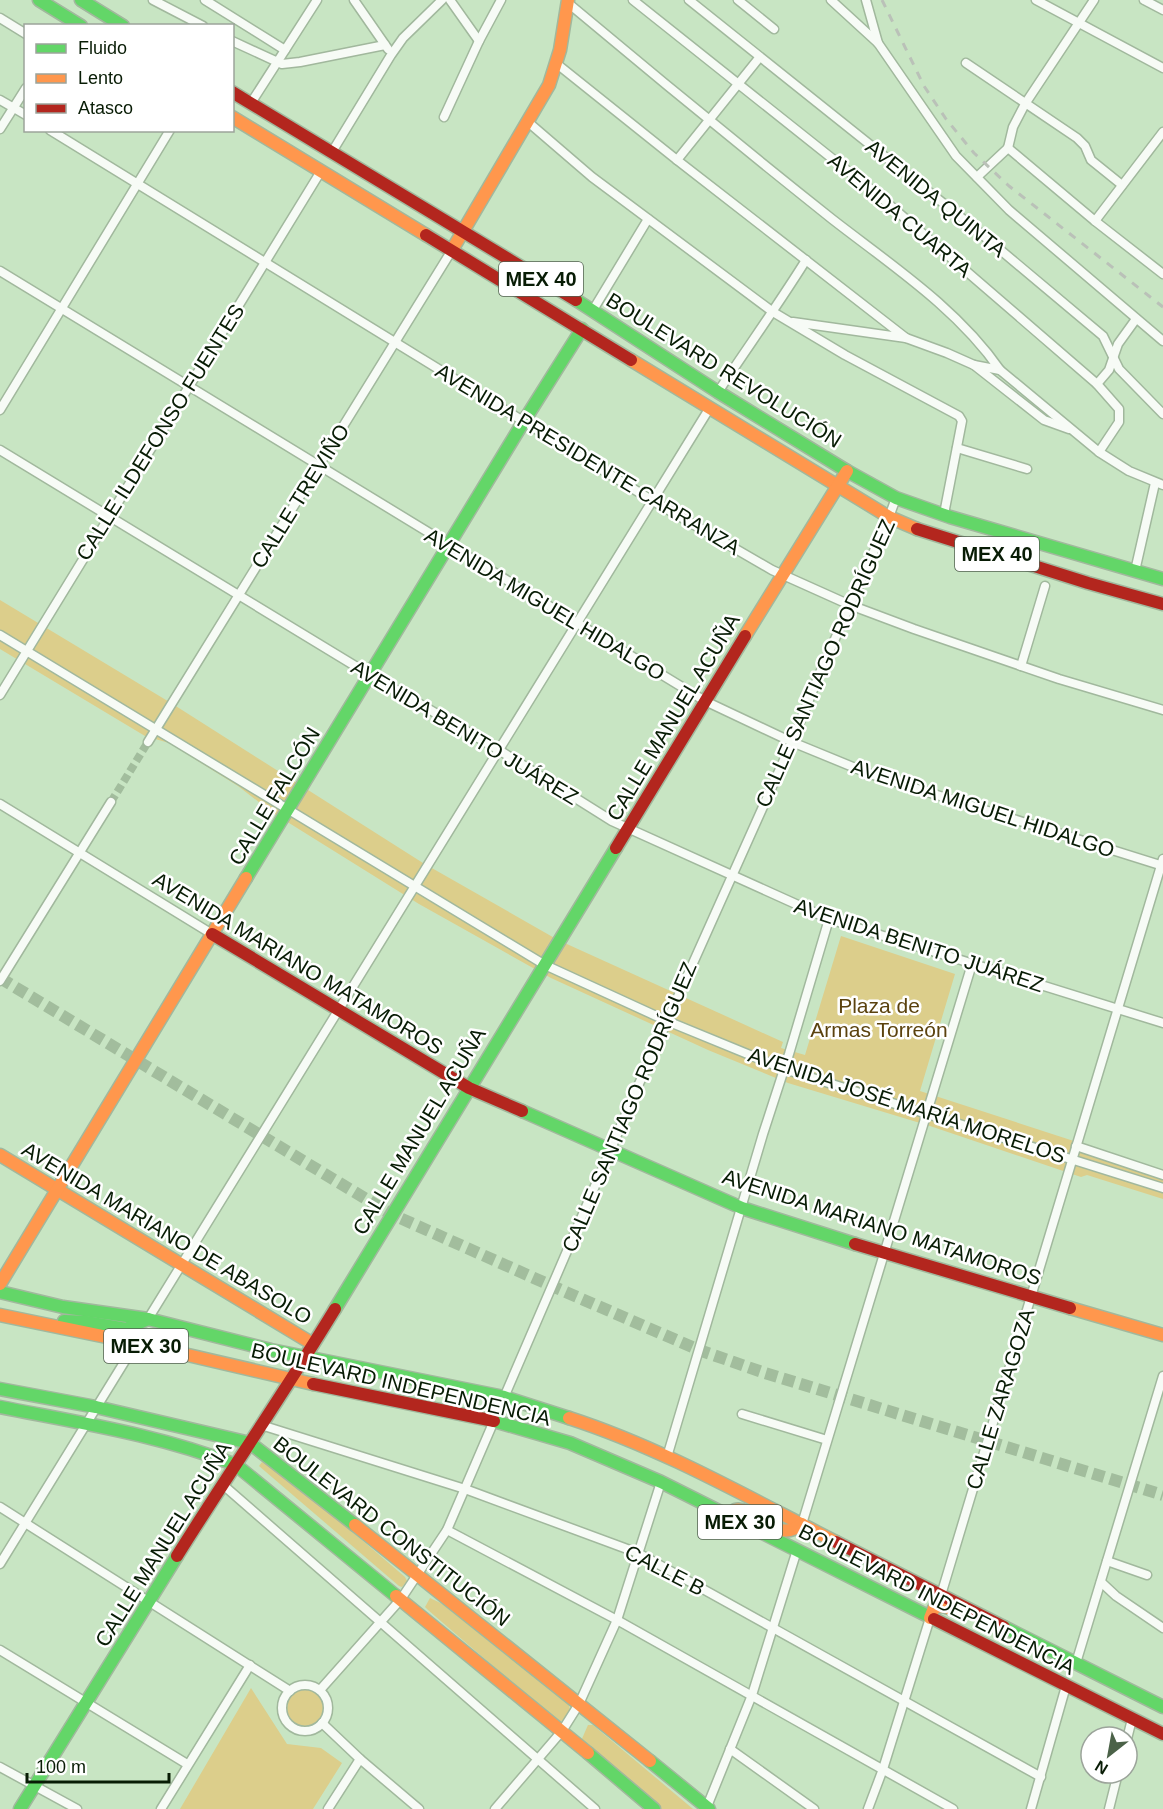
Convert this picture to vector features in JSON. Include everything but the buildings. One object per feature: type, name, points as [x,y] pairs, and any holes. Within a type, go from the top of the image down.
[{"type":"main road","points":[[39,0],[67,22]]},
{"type":"main road","points":[[84,1],[120,24]]},
{"type":"main road","points":[[452,250],[549,85],[557,64],[568,2]]},
{"type":"main road","name":"BOULEVARD REVOLUCIÓN","points":[[234,93],[593,310],[718,392],[847,471],[896,498],[1163,579]]},
{"type":"main road","name":"MEX 40","points":[[234,118],[582,329],[709,410],[889,517],[905,525],[1078,580],[1163,604]]},
{"type":"main road","name":"CALLE FALCÓN","points":[[0,1284],[582,329]]},
{"type":"main road","name":"CALLE MANUEL ACUÑA","points":[[20,1809],[222,1484],[292,1380],[847,471]]},
{"type":"main road","name":"AVENIDA MARIANO MATAMOROS","points":[[212,934],[469,1088],[742,1208],[884,1253],[1163,1335]]},
{"type":"main road","name":"AVENIDA MARIANO DE ABASOLO","points":[[0,1155],[313,1344]]},
{"type":"main road","name":"BOULEVARD INDEPENDENCIA","points":[[0,1292],[63,1307],[148,1319],[271,1350],[504,1397],[613,1432],[667,1456],[1163,1707]]},
{"type":"main road","name":"BOULEVARD INDEPENDENCIA","points":[[0,1315],[136,1343],[292,1380],[495,1421],[570,1443],[661,1482],[1163,1734]]},
{"type":"main road","points":[[44,1324],[78,1322],[126,1329],[148,1319]]},
{"type":"main road","name":"BOULEVARD CONSTITUCIÓN","points":[[0,1389],[96,1407],[249,1443],[306,1485],[707,1808]]},
{"type":"main road","name":"BOULEVARD CONSTITUCIÓN","points":[[0,1407],[141,1435],[206,1452],[236,1465],[654,1809]]},
{"type":"main road","points":[[727,1515],[735,1510],[741,1510],[784,1531],[794,1531],[802,1524]]},
{"type":"main road","points":[[930,1618],[934,1608],[941,1606],[982,1624],[996,1622]]},
{"type":"street","points":[[153,0],[199,24]]},
{"type":"street","points":[[205,0],[285,50]]},
{"type":"street","points":[[251,103],[317,0]]},
{"type":"street","points":[[354,0],[391,55]]},
{"type":"street","points":[[333,152],[403,38],[442,0]]},
{"type":"street","points":[[450,0],[478,41]]},
{"type":"street","points":[[444,117],[459,88],[478,41],[501,0]]},
{"type":"street","name":"AVENIDA CUARTA","points":[[633,0],[878,195],[1097,384],[1119,409],[1119,422],[1099,452]]},
{"type":"street","name":"AVENIDA QUINTA","points":[[689,0],[1043,284],[1102,336],[1119,369],[1163,414]]},
{"type":"street","points":[[738,0],[774,29]]},
{"type":"street","points":[[831,0],[878,43],[956,156],[1009,210],[1163,341]]},
{"type":"street","points":[[866,0],[878,43]]},
{"type":"street","points":[[1036,0],[1163,68]]},
{"type":"street","points":[[977,177],[1008,148],[1013,127],[1024,104],[1094,0]]},
{"type":"street","points":[[1144,0],[1163,10]]},
{"type":"street","points":[[568,2],[709,120],[933,298],[976,338],[1000,370],[1069,429],[1129,471],[1159,484],[1135,571]]},
{"type":"street","points":[[0,18],[24,33]]},
{"type":"street","points":[[234,44],[282,63],[300,62],[385,45]]},
{"type":"street","points":[[677,160],[759,58]]},
{"type":"street","points":[[966,63],[1077,138],[1091,160],[1122,185]]},
{"type":"street","points":[[557,64],[906,338]]},
{"type":"street","points":[[0,129],[24,91]]},
{"type":"street","points":[[0,100],[24,115]]},
{"type":"street","points":[[528,122],[592,177],[773,312],[961,418],[944,514]]},
{"type":"street","name":"AVENIDA PRESIDENTE CARRANZA","points":[[53,132],[653,501],[783,576],[850,605],[1021,666],[1163,710]]},
{"type":"street","points":[[0,410],[169,132]]},
{"type":"street","points":[[1095,221],[1163,132]]},
{"type":"street","points":[[1008,148],[1163,274]]},
{"type":"street","name":"CALLE ILDEFONSO FUENTES","points":[[0,695],[321,171]]},
{"type":"street","points":[[593,310],[648,219]]},
{"type":"street","name":"CALLE TREVIÑO","points":[[148,742],[452,250]]},
{"type":"street","points":[[718,392],[806,260]]},
{"type":"street","name":"AVENIDA MIGUEL HIDALGO","points":[[0,271],[705,701],[792,742],[870,774],[1162,864]]},
{"type":"street","points":[[1097,384],[1109,370],[1118,344],[1136,319]]},
{"type":"street","points":[[790,322],[906,338],[974,365],[1000,370]]},
{"type":"street","points":[[828,345],[839,329]]},
{"type":"street","points":[[974,365],[1044,420],[1069,429]]},
{"type":"street","points":[[148,1319],[709,410]]},
{"type":"street","points":[[957,448],[1027,469]]},
{"type":"street","name":"AVENIDA BENITO JUÁREZ","points":[[0,450],[370,675],[499,750],[612,821],[829,919],[1163,1023]]},
{"type":"street","name":"CALLE SANTIAGO RODRÍGUEZ","points":[[320,1690],[401,1599],[447,1530],[610,1150],[792,742],[896,498]]},
{"type":"street","points":[[1021,666],[1045,586]]},
{"type":"street","name":"AVENIDA JOSÉ MARÍA MORELOS","points":[[0,635],[545,965],[667,1021],[784,1069],[1163,1188]]},
{"type":"street","points":[[0,981],[111,802]]},
{"type":"street","name":"AVENIDA MARIANO MATAMOROS","points":[[0,804],[212,934]]},
{"type":"street","name":"CALLE ZARAGOZA","points":[[941,1595],[1162,864]]},
{"type":"street","points":[[667,1456],[829,919]]},
{"type":"street","points":[[802,1524],[972,964]]},
{"type":"street","points":[[1076,1146],[1163,1175]]},
{"type":"street","points":[[0,1564],[136,1343]]},
{"type":"street","points":[[1076,1664],[1163,1376]]},
{"type":"street","points":[[742,1413],[827,1440]]},
{"type":"street","name":"CALLE B","points":[[261,1425],[465,1489],[638,1553],[1041,1777]]},
{"type":"street","points":[[495,1809],[562,1731],[579,1704],[617,1620],[661,1482]]},
{"type":"street","points":[[222,1484],[595,1809]]},
{"type":"street","points":[[0,1507],[290,1691]]},
{"type":"street","points":[[447,1530],[617,1620],[953,1809]]},
{"type":"street","points":[[707,1808],[752,1695],[797,1550]]},
{"type":"street","points":[[1107,1561],[1147,1575]]},
{"type":"street","points":[[1101,1582],[1116,1596],[1163,1628]]},
{"type":"street","points":[[868,1809],[883,1769],[930,1618]]},
{"type":"street","points":[[0,1650],[187,1764]]},
{"type":"street","points":[[161,1809],[250,1665]]},
{"type":"street","points":[[304,1685],[320,1690],[327,1702],[328,1710],[322,1724],[309,1730],[302,1730],[289,1724],[283,1711],[285,1697],[290,1691],[304,1685]]},
{"type":"street","points":[[1031,1809],[1066,1686]]},
{"type":"street","points":[[1130,1725],[1132,1719]]},
{"type":"street","points":[[322,1724],[420,1809]]},
{"type":"street","points":[[730,1749],[814,1809]]},
{"type":"street","points":[[328,1809],[360,1759]]},
{"type":"street","points":[[0,1767],[77,1809]]},
{"type":"street","points":[[1108,1809],[1115,1785]]},
{"type":"green space","name":"Plaza de Armas Torreón","points":[[0,600],[171,703],[423,863],[558,940],[783,1042],[781,1048],[805,1055],[841,936],[955,974],[920,1091],[1163,1170],[1163,1199],[1087,1175],[1081,1177],[930,1126],[788,1083],[708,1050],[551,978],[419,904],[273,813],[238,786],[169,743],[145,736],[0,649]]},
{"type":"green space","points":[[262,1462],[292,1480],[405,1577],[407,1581],[402,1587],[259,1466]]},
{"type":"green space","points":[[430,1598],[455,1610],[569,1705],[570,1710],[564,1720],[558,1722],[428,1610],[425,1607]]},
{"type":"green space","points":[[251,1688],[287,1744],[321,1748],[342,1763],[313,1809],[180,1809]]},
{"type":"green space","points":[[306,1689],[319,1695],[325,1708],[319,1721],[306,1727],[293,1721],[287,1708],[293,1695]]},
{"type":"green space","points":[[588,1725],[593,1725],[693,1809],[660,1809],[581,1741]]},
{"type":"tunnel","points":[[111,802],[148,742]]},
{"type":"tunnel","points":[[0,978],[391,1214],[552,1286],[699,1350],[765,1373],[1163,1495]]},
{"type":"railway","points":[[882,0],[924,86],[946,119],[974,153],[1009,186],[1163,307]]},
{"type":"traffic: fast","points":[[39,0],[78,24]]},
{"type":"traffic: fast","points":[[81,0],[120,24]]},
{"type":"traffic: fast","points":[[576,300],[718,392],[847,471],[896,498],[950,517],[1163,579]]},
{"type":"traffic: fast","points":[[246,878],[582,329]]},
{"type":"traffic: fast","points":[[335,1309],[616,848]]},
{"type":"traffic: fast","points":[[522,1111],[742,1208],[855,1244]]},
{"type":"traffic: fast","points":[[0,1292],[63,1307],[148,1319],[271,1350],[504,1397],[569,1418]]},
{"type":"traffic: fast","points":[[64,1321],[86,1322],[126,1329],[148,1319]]},
{"type":"traffic: fast","points":[[0,1389],[96,1407],[250,1443],[355,1525]]},
{"type":"traffic: fast","points":[[0,1407],[149,1438],[236,1465],[396,1596]]},
{"type":"traffic: fast","points":[[494,1421],[570,1443],[661,1482],[934,1619]]},
{"type":"traffic: fast","points":[[20,1809],[177,1556]]},
{"type":"traffic: fast","points":[[1004,1627],[1163,1707]]},
{"type":"traffic: fast","points":[[588,1753],[654,1809]]},
{"type":"traffic: fast","points":[[650,1761],[709,1809]]},
{"type":"traffic: slow","points":[[452,250],[549,85],[560,50],[568,0]]},
{"type":"traffic: slow","points":[[234,118],[426,235]]},
{"type":"traffic: slow","points":[[631,360],[889,517],[917,529]]},
{"type":"traffic: slow","points":[[745,636],[847,471]]},
{"type":"traffic: slow","points":[[0,1284],[246,878]]},
{"type":"traffic: slow","points":[[0,1155],[313,1344]]},
{"type":"traffic: slow","points":[[1070,1308],[1163,1335]]},
{"type":"traffic: slow","points":[[0,1315],[136,1343],[313,1384]]},
{"type":"traffic: slow","points":[[569,1418],[604,1430],[671,1459],[836,1542]]},
{"type":"traffic: slow","points":[[727,1515],[735,1510],[742,1510],[774,1528],[783,1530],[792,1530],[802,1524]]},
{"type":"traffic: slow","points":[[355,1525],[650,1761]]},
{"type":"traffic: slow","points":[[396,1596],[588,1753]]},
{"type":"traffic: slow","points":[[930,1618],[934,1608],[940,1606],[957,1612]]},
{"type":"traffic: jam","points":[[234,93],[576,300]]},
{"type":"traffic: jam","points":[[426,235],[631,360]]},
{"type":"traffic: jam","points":[[917,529],[1163,604]]},
{"type":"traffic: jam","points":[[616,848],[745,636]]},
{"type":"traffic: jam","points":[[212,934],[469,1088],[522,1111]]},
{"type":"traffic: jam","points":[[855,1244],[1070,1308]]},
{"type":"traffic: jam","points":[[177,1556],[335,1309]]},
{"type":"traffic: jam","points":[[313,1384],[494,1421]]},
{"type":"traffic: jam","points":[[836,1542],[1004,1627]]},
{"type":"traffic: jam","points":[[934,1619],[1163,1734]]}]
